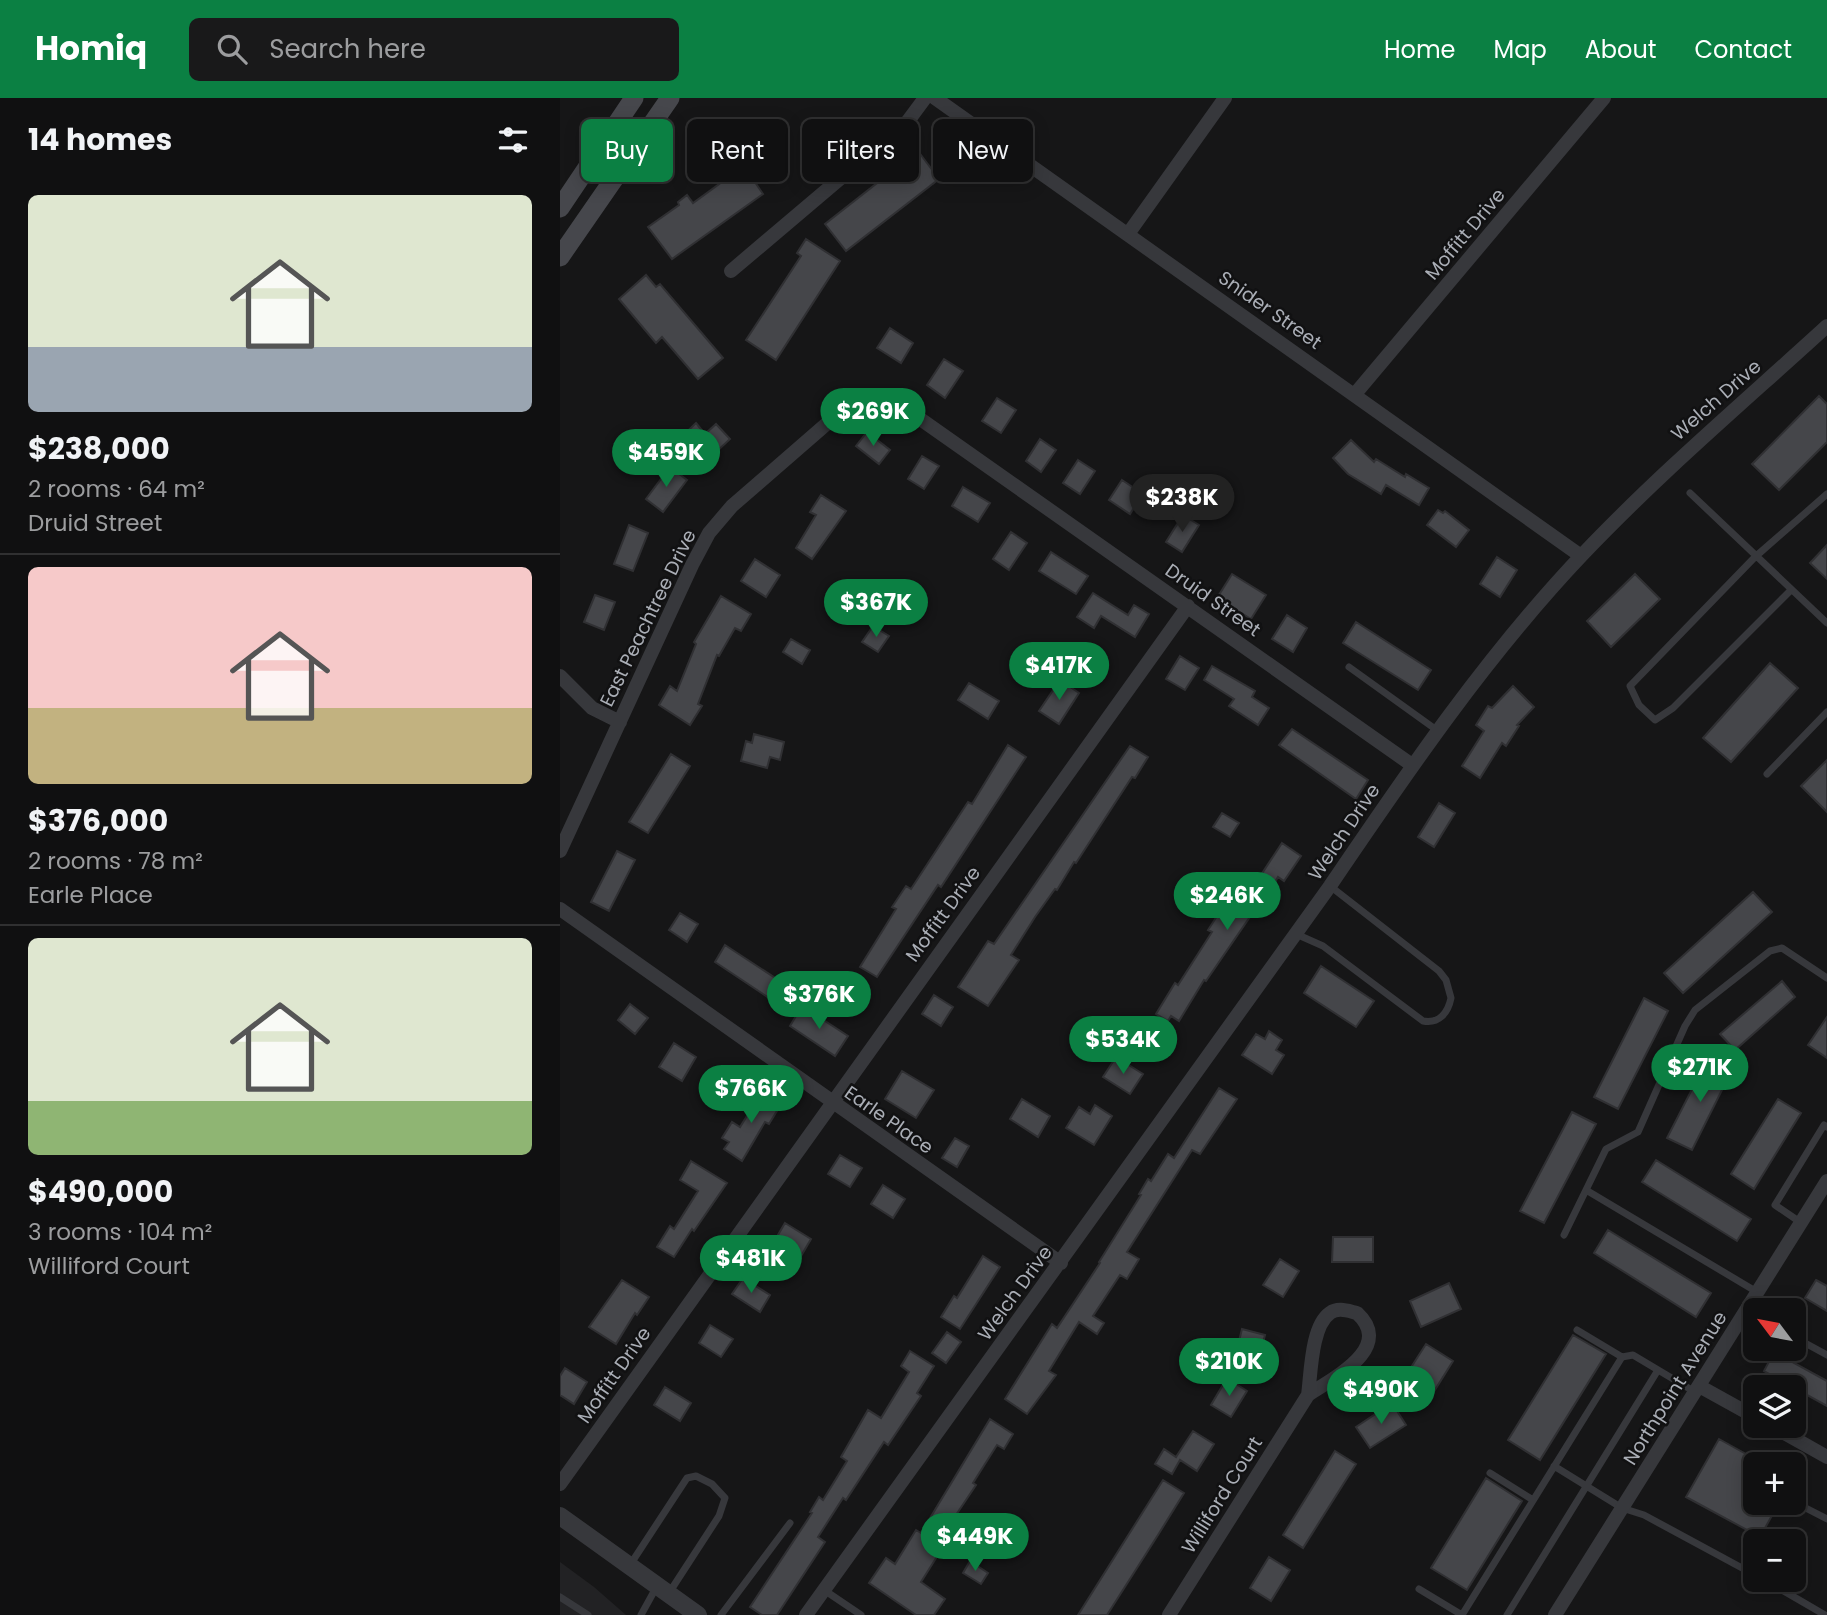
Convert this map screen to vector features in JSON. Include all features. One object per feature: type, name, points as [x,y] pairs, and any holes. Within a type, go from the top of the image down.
[{"type":"main road","points":[[560,208],[634,98]]},
{"type":"main road","points":[[560,257],[670,98]]},
{"type":"street","points":[[731,271],[908,121],[925,98]]},
{"type":"street","name":"Snider Street","points":[[936,98],[1581,555]]},
{"type":"street","points":[[1128,234],[1225,98]]},
{"type":"street","name":"Moffitt Drive","points":[[1355,394],[1604,98]]},
{"type":"street","name":"Welch Drive","points":[[806,1615],[1296,934],[1412,765],[1516,630],[1581,555],[1658,477],[1827,326]]},
{"type":"street","name":"East Peachtree Drive","points":[[560,850],[709,533],[732,506],[854,400],[886,400]]},
{"type":"street","name":"Druid Street","points":[[886,400],[899,404],[1412,765]]},
{"type":"street","name":"Moffitt Drive","points":[[560,1484],[1188,606]]},
{"type":"street","points":[[560,676],[592,708],[620,722]]},
{"type":"street","name":"Earle Place","points":[[560,909],[1061,1263]]},
{"type":"street","name":"Northpoint Avenue","points":[[1756,1298],[1825,1187]]},
{"type":"street","name":"Williford Court","points":[[1169,1615],[1308,1395],[1351,1367],[1364,1351],[1368,1343],[1368,1328],[1357,1313],[1340,1309],[1330,1312],[1324,1320],[1318,1332],[1313,1355],[1308,1395]]},
{"type":"street","name":"Northpoint Avenue","points":[[1555,1615],[1697,1389],[1743,1323]]},
{"type":"street","points":[[1697,1389],[1743,1411]]},
{"type":"street","points":[[1793,1438],[1827,1457]]},
{"type":"street","points":[[560,1516],[698,1615]]},
{"type":"lane","points":[[1690,493],[1827,623]]},
{"type":"lane","points":[[1791,590],[1673,708],[1655,720],[1639,705],[1630,686],[1755,557],[1827,494]]},
{"type":"lane","points":[[1349,667],[1438,732]]},
{"type":"lane","points":[[1767,774],[1827,712]]},
{"type":"lane","points":[[1296,934],[1323,946],[1423,1021],[1430,1022],[1444,1015],[1449,1008],[1451,998],[1442,974],[1330,886]]},
{"type":"lane","points":[[1564,1235],[1606,1149],[1638,1132],[1685,1026],[1695,1010],[1770,951],[1782,948],[1827,978]]},
{"type":"lane","points":[[1801,1223],[1775,1205],[1824,1125],[1827,1127]]},
{"type":"lane","points":[[1586,1190],[1758,1292]]},
{"type":"lane","points":[[1577,1330],[1622,1357],[1633,1355],[1697,1389]]},
{"type":"lane","points":[[1806,1344],[1827,1355]]},
{"type":"lane","points":[[1419,1589],[1462,1615],[1622,1357]]},
{"type":"lane","points":[[1507,1615],[1658,1370]]},
{"type":"lane","points":[[1554,1466],[1622,1507],[1644,1515],[1743,1569]]},
{"type":"lane","points":[[1490,1473],[1533,1500]]},
{"type":"lane","points":[[629,1566],[687,1478],[696,1476],[712,1484],[725,1498],[719,1516],[641,1615]]},
{"type":"lane","points":[[1806,1508],[1827,1519]]},
{"type":"lane","points":[[721,1615],[790,1523]]},
{"type":"lane","points":[[824,1590],[860,1615]]},
{"type":"lane","points":[[1786,1592],[1825,1615]]},
{"type":"lane","points":[[560,1597],[588,1615]]},
{"type":"shaded area","points":[[560,1562],[594,1587],[626,1615],[560,1615]]},
{"type":"building","points":[[919,152],[933,171],[935,182],[846,251],[825,224],[879,182],[919,182]]},
{"type":"building","points":[[722,182],[755,182],[763,194],[672,259],[648,227],[679,205],[678,202],[687,195],[693,203]]},
{"type":"building","points":[[806,239],[840,261],[776,360],[746,340],[801,256],[797,253]]},
{"type":"building","points":[[646,275],[656,287],[660,284],[723,358],[698,379],[662,337],[656,343],[619,299]]},
{"type":"building","points":[[890,328],[913,343],[901,363],[877,348]]},
{"type":"building","points":[[944,359],[963,371],[945,398],[927,385]]},
{"type":"building","points":[[1819,396],[1827,404],[1827,442],[1779,490],[1752,464]]},
{"type":"building","points":[[997,398],[1016,410],[1001,433],[982,421]]},
{"type":"building","points":[[696,423],[705,434],[716,424],[730,439],[699,468],[676,442]]},
{"type":"building","points":[[867,432],[890,450],[879,464],[856,446]]},
{"type":"building","points":[[1040,439],[1056,450],[1041,472],[1026,461]]},
{"type":"building","points":[[1351,440],[1374,462],[1376,459],[1429,488],[1419,505],[1386,485],[1381,494],[1348,474],[1333,458]]},
{"type":"building","points":[[922,456],[939,466],[924,489],[908,479]]},
{"type":"building","points":[[1078,460],[1095,471],[1080,494],[1063,483]]},
{"type":"building","points":[[670,467],[687,480],[663,512],[646,499]]},
{"type":"building","points":[[1122,480],[1143,494],[1130,514],[1109,500]]},
{"type":"building","points":[[963,487],[990,503],[978,522],[952,506]]},
{"type":"building","points":[[821,495],[846,511],[812,559],[796,548],[816,515],[810,512]]},
{"type":"building","points":[[1438,510],[1443,513],[1445,511],[1469,530],[1456,547],[1427,525]]},
{"type":"building","points":[[1183,515],[1199,525],[1182,552],[1166,542]]},
{"type":"building","points":[[629,525],[648,533],[633,571],[614,564]]},
{"type":"building","points":[[1011,532],[1027,543],[1009,570],[993,559]]},
{"type":"building","points":[[1827,545],[1827,579],[1810,563]]},
{"type":"building","points":[[1051,552],[1088,576],[1076,594],[1039,571]]},
{"type":"building","points":[[1497,557],[1517,570],[1500,597],[1480,584]]},
{"type":"building","points":[[755,559],[780,575],[766,597],[741,581]]},
{"type":"building","points":[[1232,574],[1266,595],[1251,619],[1217,598]]},
{"type":"building","points":[[1635,574],[1660,599],[1611,647],[1587,621]]},
{"type":"building","points":[[1093,593],[1128,615],[1134,605],[1149,614],[1135,637],[1101,616],[1094,628],[1077,617]]},
{"type":"building","points":[[595,595],[615,602],[604,630],[584,622]]},
{"type":"building","points":[[721,596],[751,614],[741,631],[735,628],[719,656],[717,655],[698,704],[702,706],[690,725],[659,705],[670,686],[677,691],[696,644],[694,642]]},
{"type":"building","points":[[1287,615],[1307,628],[1293,652],[1272,639]]},
{"type":"building","points":[[1356,622],[1431,670],[1418,690],[1343,643]]},
{"type":"building","points":[[873,626],[889,636],[878,652],[862,642]]},
{"type":"building","points":[[791,639],[810,650],[802,664],[783,652]]},
{"type":"building","points":[[1180,656],[1199,668],[1185,690],[1166,679]]},
{"type":"building","points":[[1770,663],[1798,688],[1731,762],[1703,738]]},
{"type":"building","points":[[1212,666],[1255,691],[1252,697],[1269,708],[1258,725],[1229,706],[1234,699],[1204,680]]},
{"type":"building","points":[[1060,680],[1079,693],[1059,724],[1039,711]]},
{"type":"building","points":[[969,683],[999,701],[988,719],[958,700]]},
{"type":"building","points":[[1513,686],[1534,707],[1517,725],[1519,726],[1506,746],[1502,743],[1480,778],[1462,766],[1484,731],[1476,725],[1488,706],[1492,708]]},
{"type":"building","points":[[1292,729],[1368,780],[1356,799],[1279,745]]},
{"type":"building","points":[[754,734],[784,742],[780,760],[770,757],[767,768],[741,761],[746,741],[752,743]]},
{"type":"building","points":[[1008,745],[1026,757],[941,887],[938,885],[877,977],[860,967],[896,909],[892,907],[906,886],[911,889],[968,802],[972,804]]},
{"type":"building","points":[[1130,746],[1148,757],[1057,890],[1055,889],[1035,917],[1011,955],[1019,960],[988,1006],[958,987],[988,941],[994,944]]},
{"type":"building","points":[[671,754],[690,766],[648,833],[629,822]]},
{"type":"building","points":[[1827,760],[1827,812],[1801,786]]},
{"type":"building","points":[[1439,803],[1455,813],[1434,847],[1418,837]]},
{"type":"building","points":[[1222,813],[1239,823],[1230,837],[1213,827]]},
{"type":"building","points":[[1282,843],[1301,856],[1284,881],[1278,877],[1255,916],[1252,914],[1206,981],[1204,980],[1179,1021],[1171,1016],[1168,1021],[1156,1014],[1175,983],[1178,985],[1212,932],[1208,930],[1221,910],[1224,911],[1243,880],[1253,887]]},
{"type":"building","points":[[617,851],[635,860],[609,911],[591,902]]},
{"type":"building","points":[[1753,892],[1772,912],[1683,993],[1664,973]]},
{"type":"building","points":[[680,913],[698,924],[687,942],[669,930]]},
{"type":"building","points":[[725,945],[789,987],[778,1004],[715,962]]},
{"type":"building","points":[[1321,966],[1374,1001],[1356,1027],[1304,993]]},
{"type":"building","points":[[1782,981],[1795,997],[1735,1050],[1720,1034]]},
{"type":"building","points":[[934,995],[953,1007],[941,1026],[922,1014]]},
{"type":"building","points":[[1644,998],[1668,1011],[1618,1109],[1594,1097]]},
{"type":"building","points":[[630,1004],[648,1018],[635,1034],[618,1020]]},
{"type":"building","points":[[802,1006],[848,1036],[835,1056],[790,1026]]},
{"type":"building","points":[[1827,1017],[1827,1058],[1808,1045]]},
{"type":"building","points":[[1269,1031],[1282,1040],[1276,1050],[1284,1055],[1272,1074],[1242,1055],[1256,1034],[1265,1039]]},
{"type":"building","points":[[674,1043],[696,1057],[682,1081],[659,1067]]},
{"type":"building","points":[[1116,1057],[1143,1074],[1130,1094],[1103,1077]]},
{"type":"building","points":[[1708,1058],[1732,1070],[1692,1150],[1667,1138]]},
{"type":"building","points":[[902,1071],[934,1090],[916,1118],[885,1099]]},
{"type":"building","points":[[1219,1088],[1237,1099],[1200,1154],[1192,1150],[1127,1252],[1139,1259],[1127,1279],[1120,1275],[1093,1316],[1104,1323],[1097,1334],[1079,1322],[1049,1371],[1056,1375],[1027,1414],[1005,1399],[1052,1324],[1057,1328],[1100,1263],[1148,1179],[1151,1181],[1168,1154],[1174,1158]]},
{"type":"building","points":[[764,1089],[783,1101],[769,1124],[765,1122],[742,1161],[724,1149],[729,1142],[722,1138],[732,1122],[740,1127]]},
{"type":"building","points":[[1022,1099],[1050,1116],[1038,1137],[1010,1119]]},
{"type":"building","points":[[1778,1099],[1801,1113],[1754,1189],[1731,1174]]},
{"type":"building","points":[[1095,1105],[1112,1116],[1094,1145],[1066,1128],[1079,1107],[1090,1114]]},
{"type":"building","points":[[1572,1112],[1596,1124],[1544,1223],[1520,1211]]},
{"type":"building","points":[[955,1138],[969,1146],[957,1167],[942,1158]]},
{"type":"building","points":[[840,1155],[862,1168],[850,1187],[828,1174]]},
{"type":"building","points":[[1656,1160],[1751,1219],[1737,1241],[1642,1182]]},
{"type":"building","points":[[691,1161],[727,1183],[674,1257],[657,1247],[670,1226],[674,1229],[698,1191],[680,1180]]},
{"type":"building","points":[[883,1185],[905,1199],[893,1218],[871,1204]]},
{"type":"building","points":[[785,1223],[811,1239],[801,1256],[775,1240]]},
{"type":"building","points":[[1608,1230],[1711,1293],[1696,1317],[1594,1253]]},
{"type":"building","points":[[1333,1237],[1373,1237],[1373,1262],[1332,1262]]},
{"type":"building","points":[[983,1256],[1000,1267],[960,1329],[941,1317],[954,1296],[957,1298]]},
{"type":"building","points":[[1280,1259],[1299,1271],[1283,1297],[1263,1285]]},
{"type":"building","points":[[743,1278],[770,1295],[760,1312],[732,1294]]},
{"type":"building","points":[[622,1280],[649,1297],[637,1315],[635,1313],[616,1344],[589,1327]]},
{"type":"building","points":[[1816,1280],[1827,1286],[1827,1311],[1806,1298]]},
{"type":"building","points":[[1449,1283],[1461,1309],[1421,1327],[1410,1301]]},
{"type":"building","points":[[710,1325],[733,1339],[721,1357],[699,1343]]},
{"type":"building","points":[[1242,1329],[1265,1335],[1258,1363],[1235,1357]]},
{"type":"building","points":[[947,1332],[961,1342],[946,1363],[932,1353]]},
{"type":"building","points":[[1573,1335],[1606,1354],[1540,1460],[1508,1440]]},
{"type":"building","points":[[1426,1344],[1453,1361],[1428,1401],[1401,1383]]},
{"type":"building","points":[[910,1351],[934,1366],[917,1393],[921,1396],[888,1445],[884,1442],[846,1500],[843,1498],[818,1537],[825,1542],[777,1615],[762,1615],[750,1607],[812,1513],[810,1512],[819,1497],[823,1500],[847,1461],[841,1457],[868,1410],[881,1418],[909,1372],[901,1366]]},
{"type":"building","points":[[1769,1362],[1792,1362],[1827,1381],[1827,1406],[1806,1394],[1806,1375],[1771,1375],[1764,1371]]},
{"type":"building","points":[[565,1368],[587,1382],[574,1404],[560,1395],[560,1376]]},
{"type":"building","points":[[1227,1378],[1247,1391],[1231,1417],[1211,1405]]},
{"type":"building","points":[[665,1387],[691,1403],[680,1421],[654,1405]]},
{"type":"building","points":[[1392,1403],[1406,1425],[1370,1448],[1356,1427]]},
{"type":"building","points":[[990,1419],[1013,1434],[1004,1449],[997,1445],[973,1483],[976,1485],[956,1515],[965,1521],[953,1539],[950,1536],[921,1582],[945,1599],[934,1615],[916,1615],[869,1583],[886,1558],[895,1564],[916,1530],[921,1533]]},
{"type":"building","points":[[1193,1431],[1214,1444],[1197,1471],[1180,1460],[1172,1474],[1155,1464],[1164,1449],[1176,1457]]},
{"type":"building","points":[[1719,1439],[1743,1452],[1743,1515],[1772,1515],[1764,1529],[1745,1529],[1686,1497]]},
{"type":"building","points":[[1335,1451],[1356,1464],[1303,1548],[1283,1535]]},
{"type":"building","points":[[1486,1478],[1522,1501],[1467,1590],[1431,1568]]},
{"type":"building","points":[[1163,1480],[1184,1493],[1158,1535],[1107,1615],[1078,1615]]},
{"type":"building","points":[[1269,1557],[1290,1570],[1271,1601],[1250,1588]]},
{"type":"building","points":[[970,1561],[988,1573],[981,1584],[963,1573]]}]
